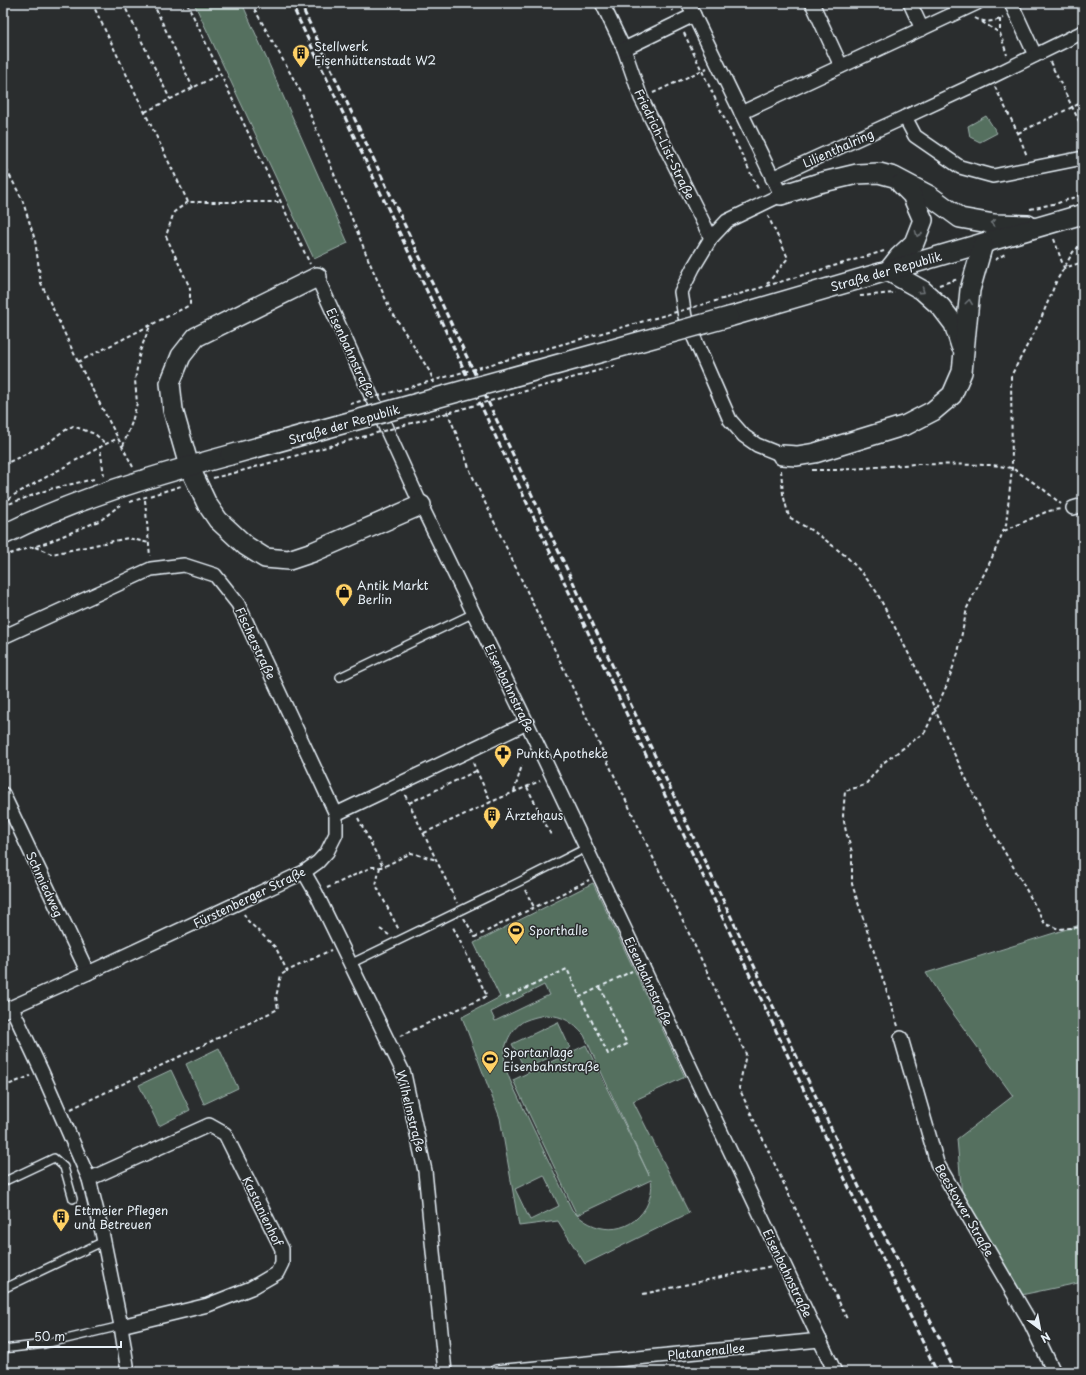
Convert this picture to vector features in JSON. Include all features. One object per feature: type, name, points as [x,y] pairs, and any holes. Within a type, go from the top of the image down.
[{"type":"main road","points":[[781,195],[819,183],[857,174],[879,173],[894,177],[930,196],[960,218],[1050,232]]},
{"type":"main road","points":[[894,177],[912,195],[923,220],[914,243],[899,257],[888,271],[922,290],[941,307],[954,324],[963,354]]},
{"type":"main road","name":"Straße der Republik","points":[[3,535],[27,523],[96,496],[193,474],[230,455],[983,244],[1050,232],[1083,214]]},
{"type":"main road","points":[[782,455],[797,456],[815,453],[906,425],[933,410],[952,394],[962,372],[970,290],[983,244]]},
{"type":"main road","points":[[317,277],[196,337],[181,356],[170,383],[173,410],[193,474],[207,504],[218,520],[246,546],[266,558],[290,560],[313,552],[422,505]]},
{"type":"street","name":"Friedrich-List-Straße","points":[[602,3],[624,49],[641,98],[711,238]]},
{"type":"street","points":[[688,3],[781,195],[760,200],[727,221],[711,238],[681,292],[685,317],[730,420],[744,436],[753,442],[782,455]]},
{"type":"street","points":[[812,3],[841,66]]},
{"type":"street","points":[[910,3],[922,29]]},
{"type":"street","points":[[741,113],[977,3]]},
{"type":"street","points":[[1013,8],[1039,53]]},
{"type":"street","points":[[624,49],[694,16]]},
{"type":"street","name":"Lilienthalring","points":[[772,178],[905,117],[1083,32]]},
{"type":"street","points":[[905,117],[915,136],[960,167],[993,176],[1083,158]]},
{"type":"street","name":"Eisenbahnstraße","points":[[317,277],[422,505],[835,1372]]},
{"type":"street","name":"Fischerstraße","points":[[3,637],[151,568],[184,565],[215,575],[238,604],[336,814]]},
{"type":"street","points":[[336,814],[527,723]]},
{"type":"street","name":"Schmiedweg","points":[[3,794],[88,973]]},
{"type":"street","name":"Fürstenberger Straße","points":[[8,1009],[304,872],[318,862],[327,852],[336,834],[336,814]]},
{"type":"street","name":"Wilhelmstraße","points":[[304,872],[316,893],[404,1074],[425,1171],[445,1372]]},
{"type":"street","points":[[8,1009],[42,1072],[90,1179],[104,1241],[128,1372]]},
{"type":"street","name":"Beeskower Straße","points":[[901,1038],[938,1163],[1029,1320],[1054,1372]]},
{"type":"street","name":"Kastanienhof","points":[[90,1179],[210,1125],[225,1134],[282,1249],[282,1263],[277,1273],[251,1288],[208,1305],[120,1326]]},
{"type":"street","name":"Platanenallee","points":[[496,1372],[820,1340]]},
{"type":"lane","points":[[340,677],[474,613]]},
{"type":"lane","points":[[350,964],[586,848]]},
{"type":"lane","points":[[3,1182],[54,1158],[64,1167],[73,1199]]},
{"type":"lane","points":[[3,1290],[104,1241]]},
{"type":"lane","points":[[3,1349],[45,1344],[120,1326]]},
{"type":"path","points":[[92,3],[188,202]]},
{"type":"path","points":[[123,3],[170,99]]},
{"type":"path","points":[[153,3],[193,88]]},
{"type":"path","points":[[187,3],[317,277]]},
{"type":"path","points":[[251,3],[302,94],[369,261],[390,309],[430,372],[436,386]]},
{"type":"path","points":[[670,3],[759,192],[760,200],[788,258],[766,285]]},
{"type":"path","points":[[981,22],[1000,19],[1013,8]]},
{"type":"path","points":[[962,10],[1000,33]]},
{"type":"path","points":[[1000,19],[1000,33],[1007,53],[1009,67]]},
{"type":"path","points":[[1039,53],[1072,107],[1083,129]]},
{"type":"path","points":[[641,98],[717,64]]},
{"type":"path","points":[[144,112],[220,74]]},
{"type":"path","points":[[990,77],[1018,132],[1032,168]]},
{"type":"path","points":[[1018,132],[1083,102]]},
{"type":"path","points":[[3,162],[22,199],[35,240],[42,283],[78,362],[133,467]]},
{"type":"path","points":[[78,362],[190,305],[190,288],[166,236],[174,212],[188,202],[281,202]]},
{"type":"path","points":[[1050,232],[1064,268]]},
{"type":"path","points":[[901,1038],[852,884],[852,852],[843,816],[845,791],[865,785],[883,763],[925,732],[946,687],[958,652],[967,608],[991,560],[1006,525],[1012,468],[1011,376],[1040,321],[1056,282],[1073,252],[1083,242]]},
{"type":"path","points":[[1064,268],[1083,262]]},
{"type":"path","points":[[347,405],[726,298]]},
{"type":"path","points":[[123,446],[132,422],[136,403],[135,380],[140,352],[150,325]]},
{"type":"path","points":[[128,503],[193,474],[234,473],[619,365]]},
{"type":"path","points":[[444,406],[459,440],[471,473],[746,1054],[739,1088],[846,1319]]},
{"type":"path","points":[[3,465],[50,442],[59,434],[73,426],[95,434],[106,444]]},
{"type":"path","points":[[3,504],[14,495],[118,438]]},
{"type":"path","points":[[100,447],[104,476]]},
{"type":"path","points":[[782,455],[781,466],[783,494],[789,517],[819,535],[847,557],[863,574],[876,592],[931,700],[987,822],[1045,924],[1059,929],[1083,927]]},
{"type":"path","points":[[811,470],[838,470],[915,464],[992,465],[1012,468],[1043,489],[1060,503],[1078,507]]},
{"type":"path","points":[[145,500],[151,568]]},
{"type":"path","points":[[3,556],[46,543],[101,520],[120,505]]},
{"type":"path","points":[[1003,531],[1048,511],[1078,507]]},
{"type":"path","points":[[34,547],[52,554],[128,538],[149,543]]},
{"type":"path","points":[[467,752],[491,802]]},
{"type":"path","points":[[514,792],[522,765]]},
{"type":"path","points":[[409,803],[476,771]]},
{"type":"path","points":[[424,833],[552,776]]},
{"type":"path","points":[[400,784],[460,910],[475,937],[599,875]]},
{"type":"path","points":[[527,787],[551,835]]},
{"type":"path","points":[[353,806],[383,867]]},
{"type":"path","points":[[316,893],[372,867],[383,867],[411,853],[437,860]]},
{"type":"path","points":[[380,867],[376,885],[403,938]]},
{"type":"path","points":[[521,881],[534,907]]},
{"type":"path","points":[[239,903],[248,921],[276,948],[288,971]]},
{"type":"path","points":[[388,1042],[487,996],[448,916]]},
{"type":"path","points":[[61,1114],[278,1009],[276,997],[281,975],[341,945]]},
{"type":"path","points":[[580,997],[642,966]]},
{"type":"path","points":[[506,998],[567,969],[608,1054],[627,1044],[600,987]]},
{"type":"path","points":[[3,1087],[42,1072]]},
{"type":"path","points":[[643,1294],[766,1268],[782,1262]]},
{"type":"green space","points":[[194,3],[242,3],[348,243],[314,259]]},
{"type":"green space","points":[[986,116],[997,133],[980,142],[970,137],[968,126]]},
{"type":"green space","points":[[593,883],[685,1077],[633,1101],[689,1213],[585,1264],[558,1221],[519,1226],[500,1118],[462,1017],[500,997],[474,943]],"holes":[[[544,985],[549,995],[495,1021],[491,1012]],[[546,1015],[567,1020],[584,1035],[649,1175],[586,1045],[513,1080],[577,1214],[572,1210],[510,1080],[506,1071],[504,1059],[506,1046],[514,1029],[524,1021]],[[544,1175],[559,1206],[530,1220],[515,1189]],[[651,1180],[652,1186],[649,1201],[639,1217],[630,1224],[610,1229],[600,1228],[590,1224],[577,1215]]]},
{"type":"green space","points":[[1083,924],[1083,1186],[1079,1187],[1083,1201],[1083,1282],[1021,1295],[962,1196],[957,1139],[1013,1096],[941,997],[926,973]]},
{"type":"green space","points":[[558,1022],[570,1048],[525,1069],[512,1044]]},
{"type":"green space","points":[[219,1048],[238,1088],[204,1104],[186,1064]]},
{"type":"green space","points":[[171,1070],[190,1110],[159,1126],[139,1085]]},
{"type":"railway","points":[[291,3],[937,1372]]},
{"type":"railway","points":[[300,3],[860,1189],[939,1337],[955,1372]]},
{"type":"place","name":"Stellwerk Eisenhüttenstadt W2","points":[[301,68]]},
{"type":"place","name":"Antik Markt Berlin","points":[[344,607]]},
{"type":"place","name":"Punkt Apotheke","points":[[503,768]]},
{"type":"place","name":"Ärztehaus","points":[[492,830]]},
{"type":"place","name":"Sporthalle","points":[[516,945]]},
{"type":"place","name":"Sportanlage Eisenbahnstraße","points":[[490,1074]]},
{"type":"place","name":"Ettmeier Pflegen und Betreuen","points":[[61,1232]]}]
